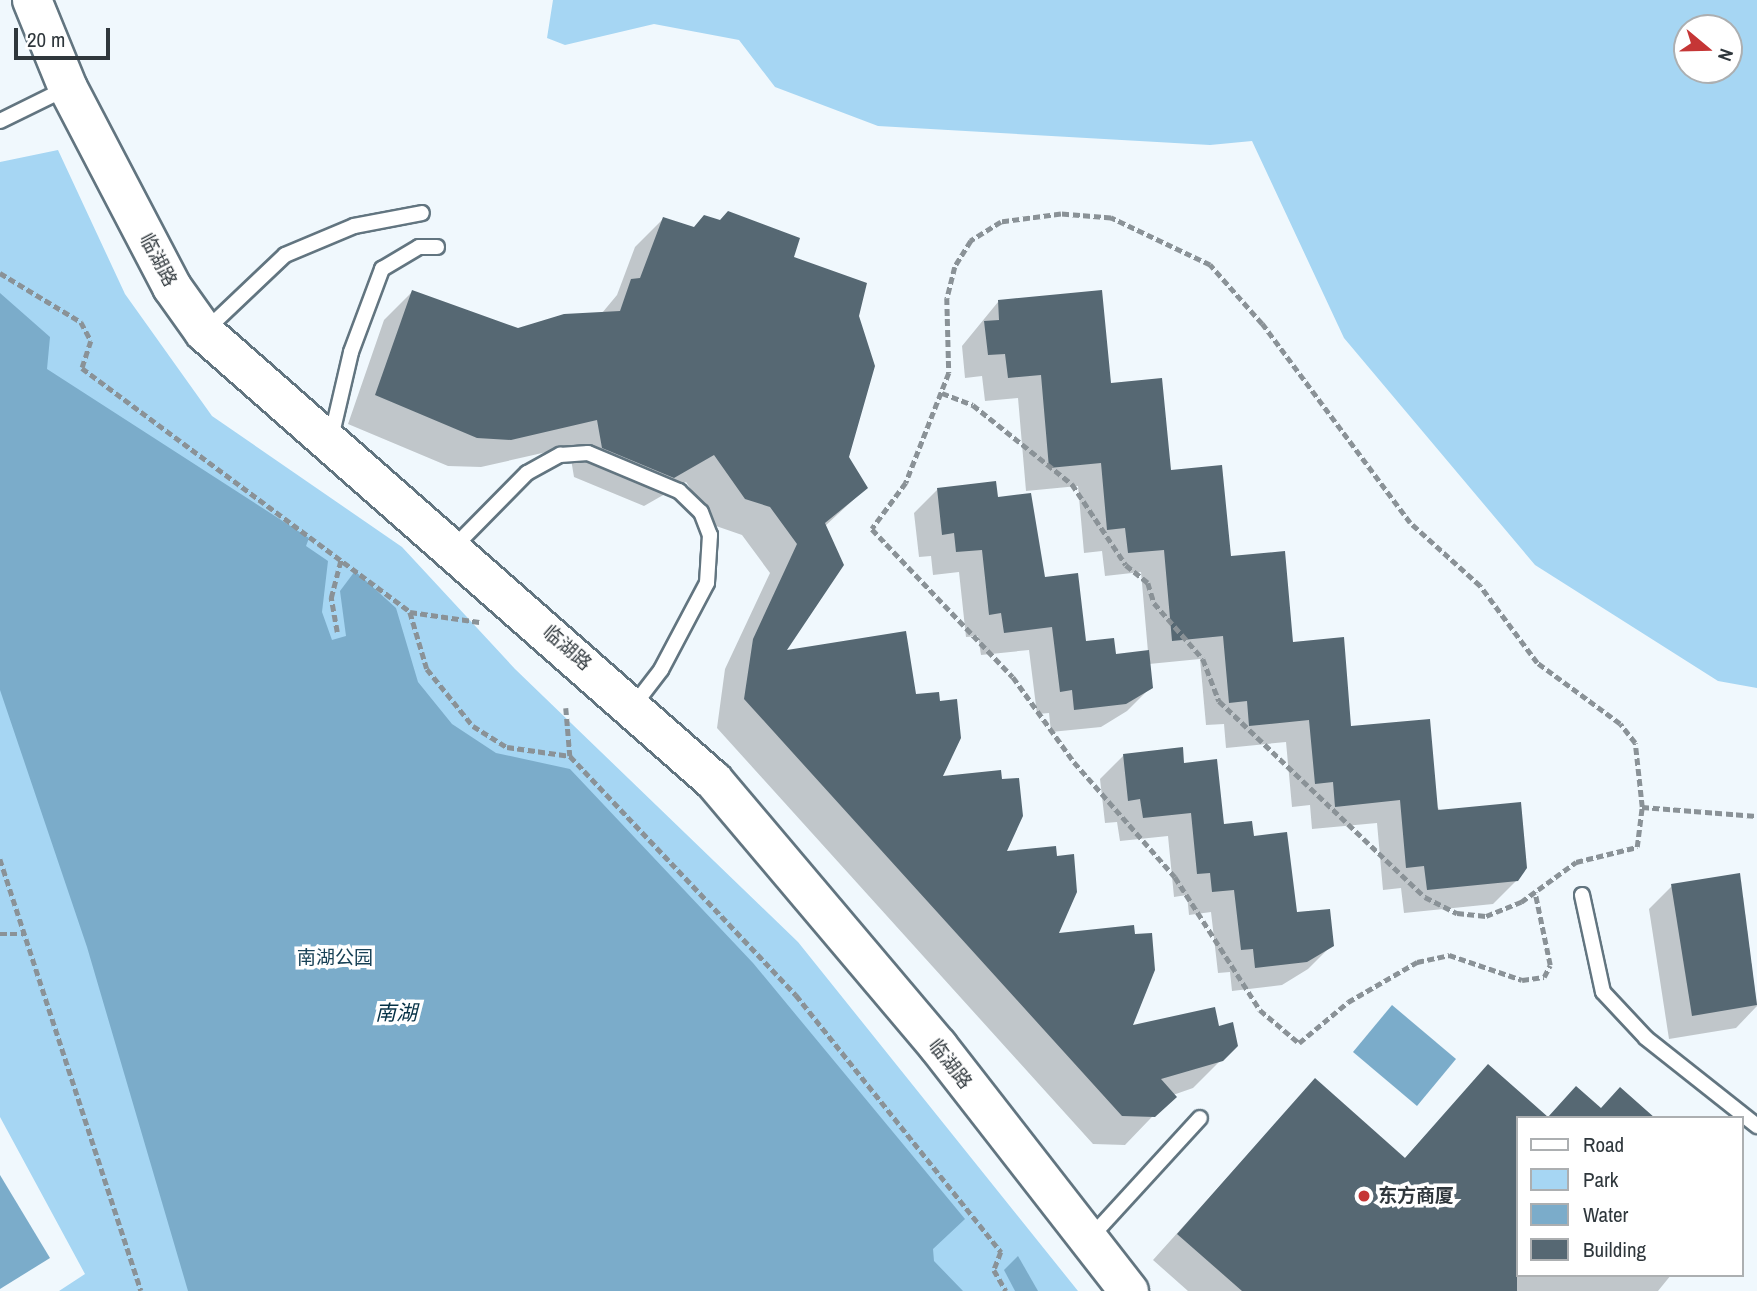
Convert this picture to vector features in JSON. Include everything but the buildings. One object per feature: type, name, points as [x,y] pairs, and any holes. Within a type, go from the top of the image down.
[{"type":"street","name":"临湖路","points":[[32,0],[68,88],[172,287],[204,332],[634,705],[714,781],[822,906],[1086,1242],[1129,1291]]},
{"type":"lane","points":[[0,121],[68,88]]},
{"type":"lane","points":[[204,332],[285,255],[354,226],[422,213]]},
{"type":"lane","points":[[330,443],[351,352],[382,269],[419,247],[437,247]]},
{"type":"lane","points":[[454,547],[527,473],[560,456],[588,453],[679,491],[701,512],[710,536],[707,583],[661,670],[634,705]]},
{"type":"lane","points":[[1582,895],[1604,992],[1646,1038],[1757,1126]]},
{"type":"lane","points":[[1086,1242],[1200,1118]]},
{"type":"path","points":[[942,393],[974,405],[1072,484],[1126,565],[1148,583],[1154,603],[1203,659],[1219,701],[1425,897],[1457,913],[1486,916],[1535,893],[1576,862],[1637,847],[1642,807],[1635,743],[1620,724],[1537,663],[1480,586],[1410,523],[1262,324],[1210,265],[1111,218],[1061,214],[1001,222],[971,241],[955,267],[946,326],[949,373],[906,483],[872,529],[1013,677],[1074,762],[1175,877],[1281,1033],[1299,1043],[1378,984],[1417,962],[1449,955],[1522,980],[1544,977],[1550,965],[1535,893]]},
{"type":"path","points":[[0,273],[81,322],[91,341],[82,368],[410,611],[480,622]]},
{"type":"path","points":[[337,632],[331,598],[341,559]]},
{"type":"path","points":[[410,611],[427,669],[473,726],[507,747],[570,756],[796,995],[1001,1252],[994,1270],[1006,1291]]},
{"type":"path","points":[[566,708],[570,756]]},
{"type":"path","points":[[1642,807],[1757,816]]},
{"type":"path","points":[[0,859],[141,1291]]},
{"type":"path","points":[[0,934],[26,934]]},
{"type":"green space","points":[[553,0],[1757,0],[1757,688],[1718,681],[1535,565],[1344,338],[1252,141],[1210,145],[878,126],[775,87],[739,40],[654,24],[565,45],[547,38]]},
{"type":"green space","name":"南湖","points":[[58,150],[125,294],[212,416],[402,547],[515,669],[798,942],[1078,1291],[59,1291],[85,1274],[0,1117],[0,162]]},
{"type":"water","name":"南湖","points":[[0,293],[50,337],[47,369],[309,538],[306,546],[328,561],[322,612],[332,640],[346,636],[340,591],[355,571],[396,608],[418,682],[452,724],[496,753],[570,769],[753,963],[965,1219],[933,1249],[934,1261],[963,1291],[188,1291],[87,947],[0,690]]},
{"type":"water","points":[[1392,1005],[1456,1059],[1417,1106],[1353,1052]]},
{"type":"water","points":[[0,1175],[50,1258],[0,1289]]},
{"type":"water","points":[[1018,1256],[1038,1291],[1015,1291],[1004,1270]]},
{"type":"place","name":"东方商厦","points":[[1364,1196]]},
{"type":"park label","name":"南湖公园","points":[[335,958]]}]
